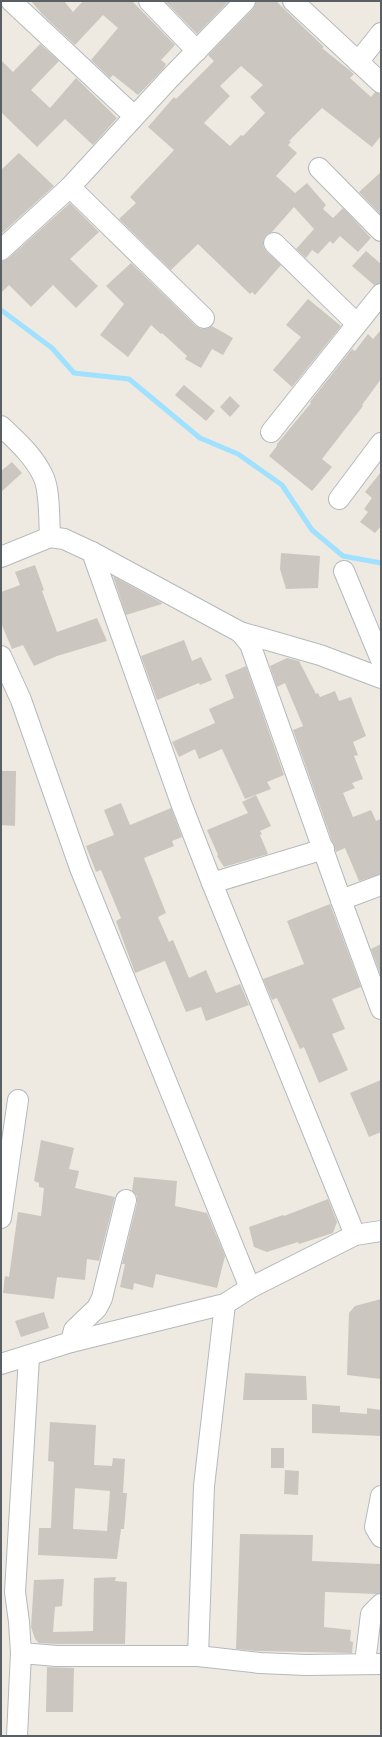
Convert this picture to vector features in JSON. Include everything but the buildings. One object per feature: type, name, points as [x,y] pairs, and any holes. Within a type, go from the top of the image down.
[{"type":"street","points":[[11,1],[134,116]]},
{"type":"street","points":[[149,1],[197,51]]},
{"type":"street","points":[[1,250],[70,187],[134,116],[245,1]]},
{"type":"street","points":[[293,1],[381,83]]},
{"type":"street","points":[[358,62],[381,33]]},
{"type":"street","points":[[319,168],[381,232]]},
{"type":"street","points":[[70,187],[204,318]]},
{"type":"street","points":[[274,243],[356,323]]},
{"type":"street","points":[[271,432],[356,323],[381,294]]},
{"type":"street","points":[[1,426],[24,447],[45,479],[50,537]]},
{"type":"street","points":[[339,499],[381,444]]},
{"type":"street","points":[[1,557],[50,537],[64,539],[92,552],[240,632],[320,655],[381,678]]},
{"type":"street","points":[[92,552],[181,803],[355,1235]]},
{"type":"street","points":[[344,571],[381,660]]},
{"type":"street","points":[[240,632],[250,644],[381,1009]]},
{"type":"street","points":[[1,656],[21,700],[80,868],[250,1288]]},
{"type":"street","points":[[212,883],[324,849]]},
{"type":"street","points":[[341,900],[381,885]]},
{"type":"street","points":[[1,1218],[18,1100]]},
{"type":"street","points":[[71,1342],[74,1330],[97,1308],[102,1298],[126,1200]]},
{"type":"street","points":[[1,1364],[29,1357],[71,1342],[225,1304],[250,1288],[355,1235],[381,1231]]},
{"type":"street","points":[[198,1656],[204,1486],[225,1304]]},
{"type":"street","points":[[17,1736],[21,1653],[15,1592],[29,1357]]},
{"type":"street","points":[[381,1496],[375,1527],[381,1538]]},
{"type":"street","points":[[21,1653],[57,1656],[198,1656],[260,1663],[306,1665],[373,1663],[371,1614],[381,1604]]},
{"type":"waterway","points":[[1,310],[52,348],[74,373],[129,379],[200,438],[238,454],[282,485],[312,530],[343,556],[381,563]]}]
